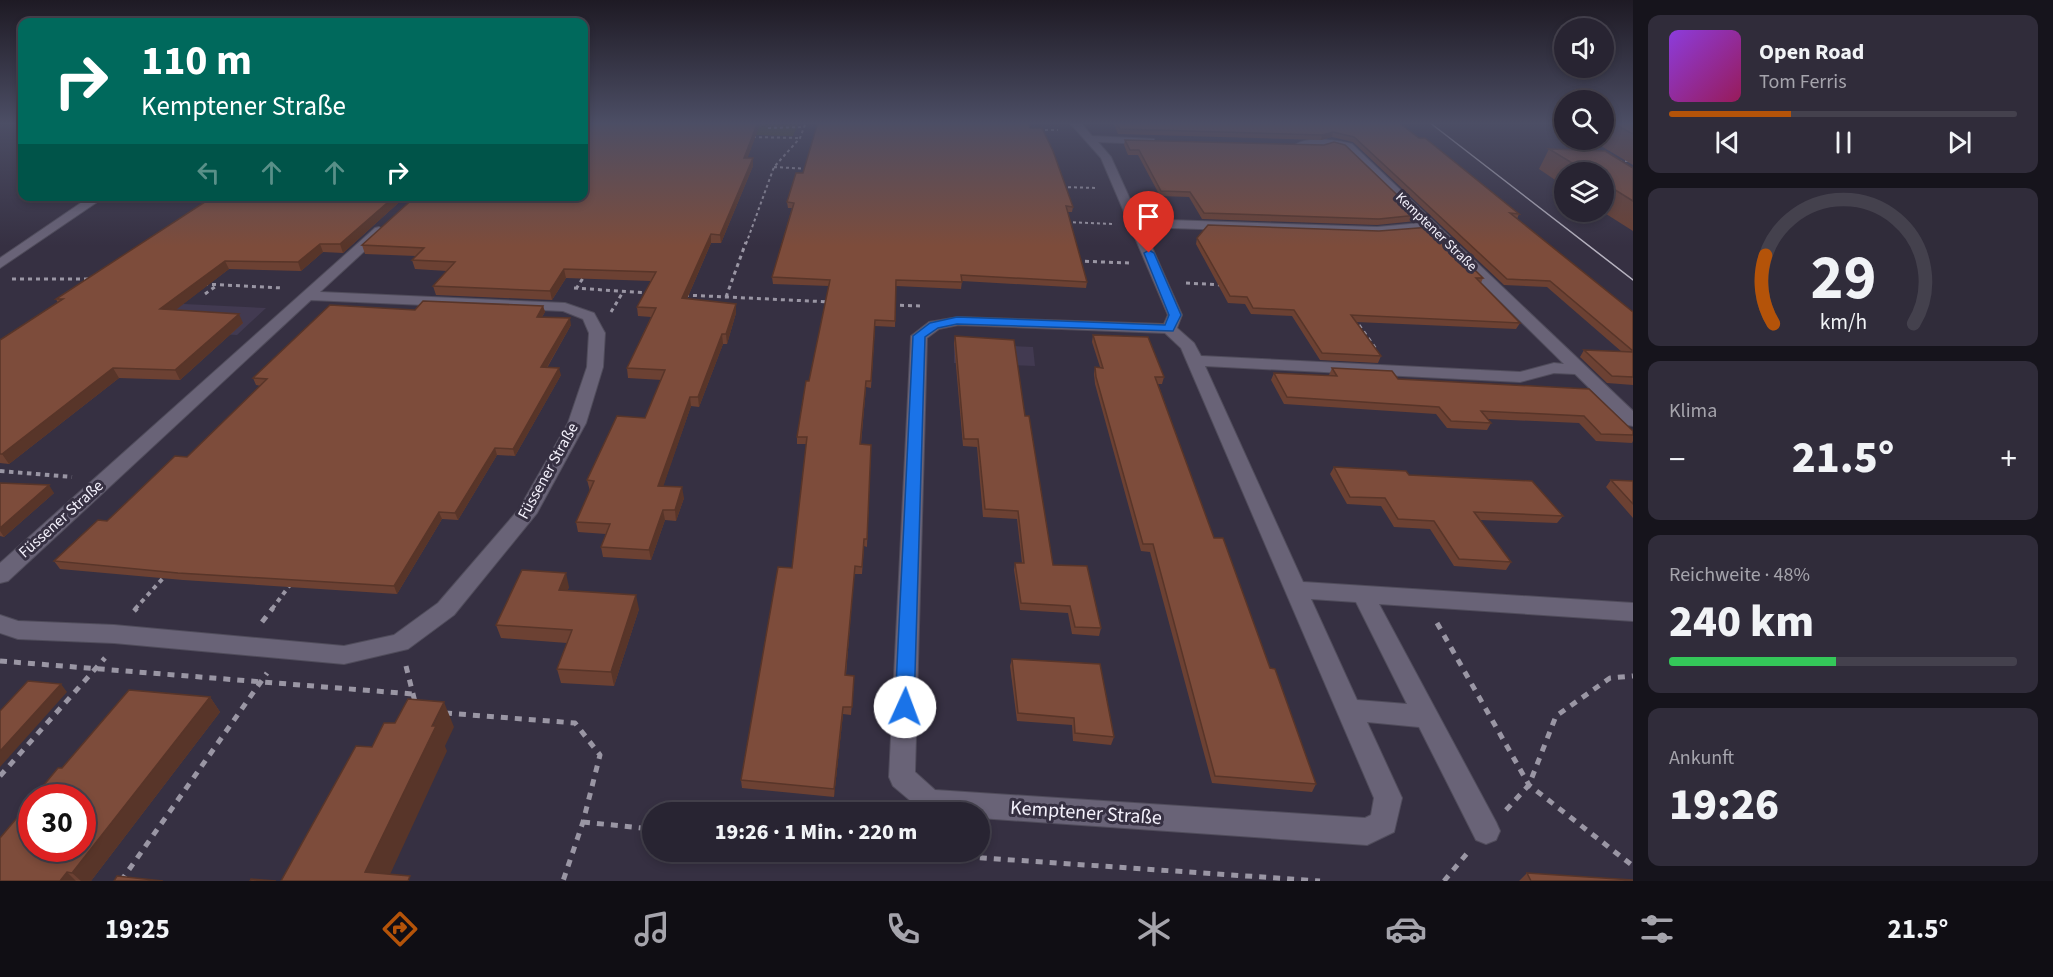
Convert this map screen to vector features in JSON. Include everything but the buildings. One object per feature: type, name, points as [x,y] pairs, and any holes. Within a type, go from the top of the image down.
[{"type":"street","points":[[1109,163],[1175,315],[1169,329]]},
{"type":"street","name":"Kemptener Straße","points":[[1366,163],[1633,421]]},
{"type":"street","points":[[0,264],[93,201]]},
{"type":"street","name":"Füssener Straße","points":[[0,574],[390,222]]},
{"type":"street","name":"Kemptener Straße","points":[[1135,224],[1377,231],[1406,226],[1431,227]]},
{"type":"street","name":"Füssener Straße","points":[[0,624],[18,630],[114,634],[344,655],[400,643],[446,609],[527,513],[576,423],[595,367],[597,333],[589,316],[565,307],[310,293]]},
{"type":"street","name":"Kemptener Straße","points":[[957,321],[1169,329],[1188,346],[1196,361],[1388,798],[1384,823],[1367,832],[929,802],[902,777],[919,336],[934,325],[957,321]]},
{"type":"street","points":[[1196,361],[1520,377],[1554,368],[1578,369]]},
{"type":"street","points":[[1296,590],[1633,612]]},
{"type":"street","points":[[1362,593],[1486,831]]},
{"type":"street","points":[[1351,710],[1427,717]]},
{"type":"path","points":[[726,297],[774,167],[777,163]]},
{"type":"path","points":[[774,167],[819,169]]},
{"type":"path","points":[[1060,187],[1122,189]]},
{"type":"path","points":[[1058,222],[1135,224]]},
{"type":"path","points":[[1071,260],[1154,264]]},
{"type":"path","points":[[565,307],[588,270]]},
{"type":"path","points":[[28,278],[95,280]]},
{"type":"path","points":[[1161,282],[1233,285]]},
{"type":"path","points":[[194,284],[310,293]]},
{"type":"path","points":[[205,294],[217,285]]},
{"type":"path","name":"Füssener Straße","points":[[0,471],[76,477]]},
{"type":"path","points":[[114,634],[173,567]]},
{"type":"path","points":[[244,647],[293,581]]},
{"type":"path","points":[[1421,597],[1529,785],[1633,866]]},
{"type":"path","points":[[400,643],[417,711]]},
{"type":"path","points":[[121,881],[284,650]]},
{"type":"path","points":[[0,661],[413,694]]},
{"type":"path","points":[[0,776],[96,668]]},
{"type":"path","points":[[1529,785],[1556,716],[1610,678],[1633,676]]},
{"type":"path","points":[[435,712],[575,723],[600,755],[583,822],[563,881]]},
{"type":"path","points":[[583,822],[642,828]]},
{"type":"path","points":[[990,858],[1320,881]]},
{"type":"shaded area","points":[[184,303],[266,308],[237,335],[128,329]]},
{"type":"shaded area","points":[[954,343],[1033,347],[1035,366],[954,363]]},
{"type":"tram line","points":[[1482,163],[1633,280]]},
{"type":"route","points":[[905,707],[919,336],[934,325],[957,321],[1169,329],[1175,315],[1149,253]]}]
